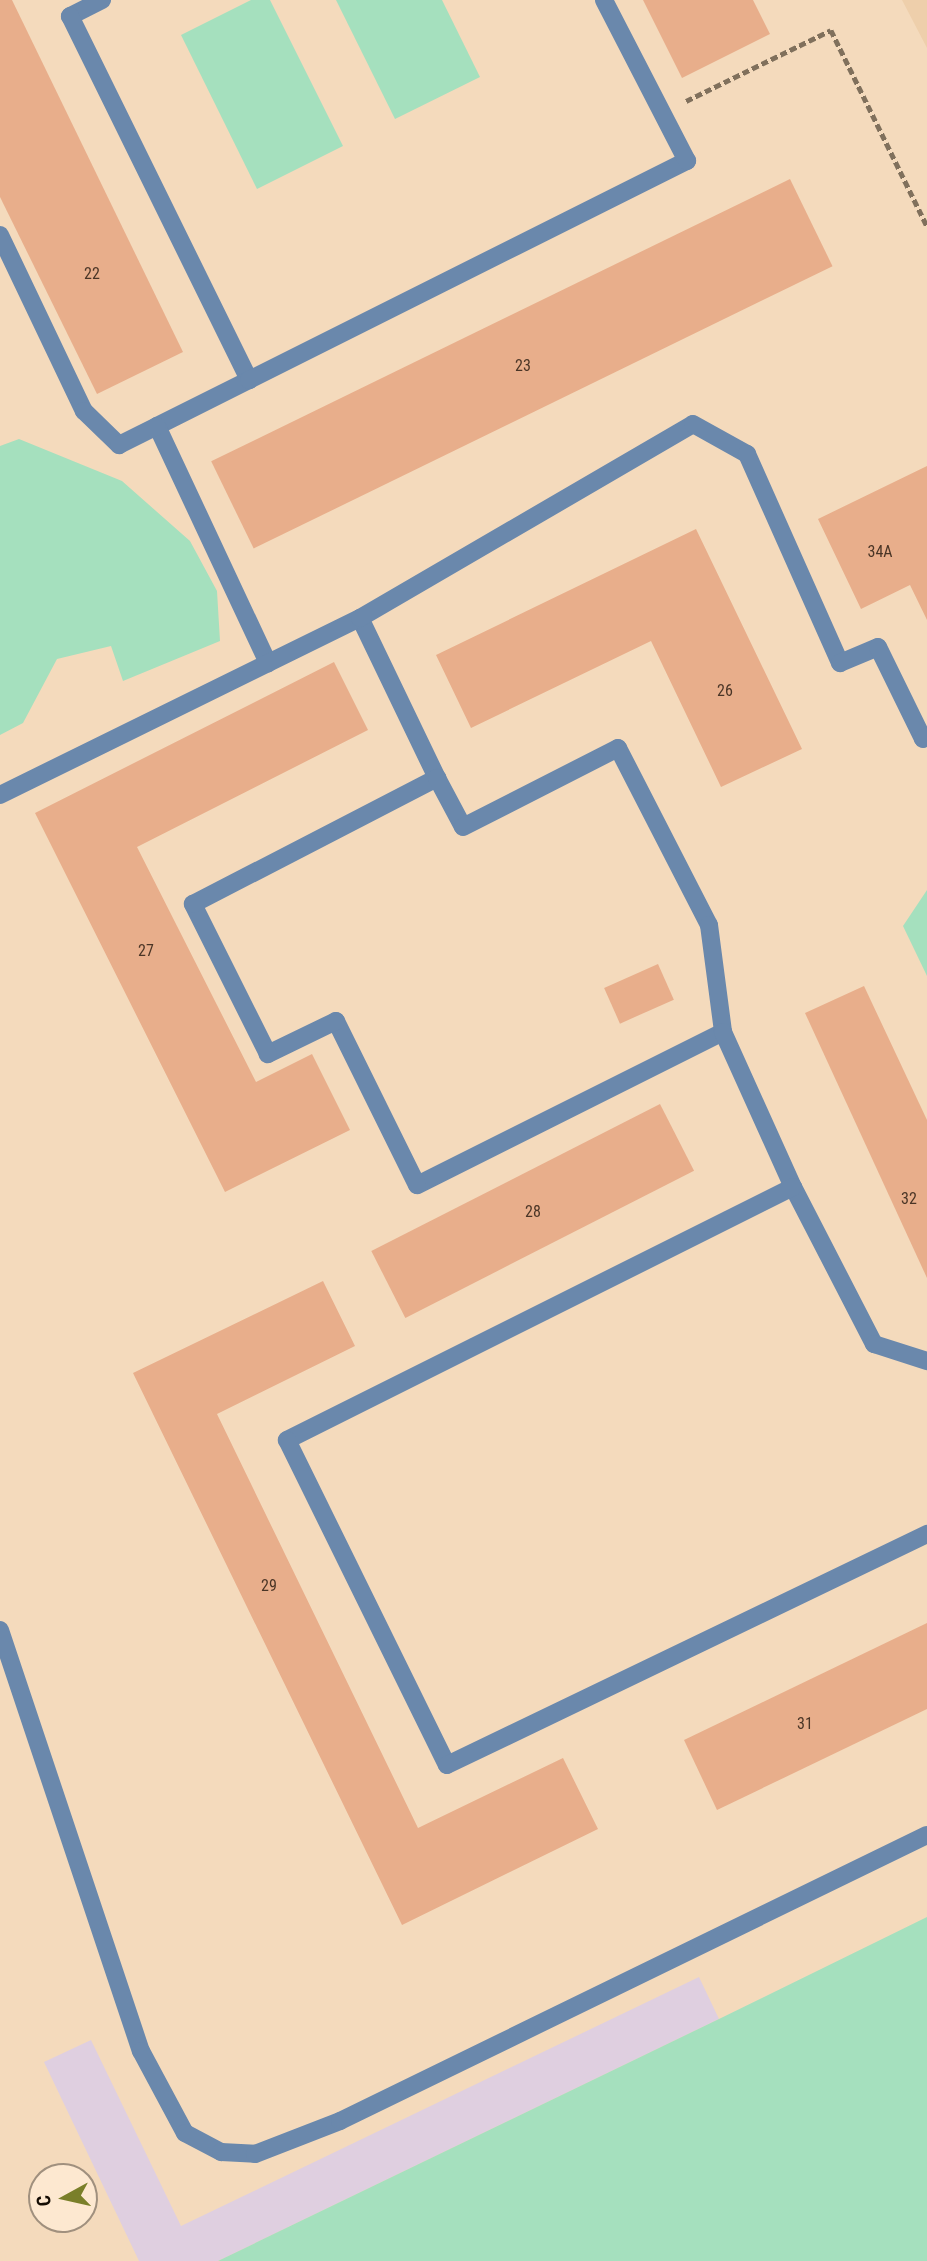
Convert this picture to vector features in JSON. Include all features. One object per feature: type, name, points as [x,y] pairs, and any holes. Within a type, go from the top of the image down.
[{"type":"street","points":[[102,0],[70,16],[250,380]]},
{"type":"street","points":[[0,235],[83,411],[119,445],[687,161],[604,0]]},
{"type":"street","points":[[0,794],[360,618],[693,424],[747,454],[840,663],[878,647],[923,739],[927,737]]},
{"type":"street","points":[[157,426],[268,663]]},
{"type":"street","points":[[360,618],[463,827],[618,748],[709,925],[723,1032],[793,1187],[874,1344],[927,1361]]},
{"type":"street","points":[[437,778],[192,904],[268,1054],[336,1021],[417,1185],[723,1032]]},
{"type":"street","points":[[793,1187],[287,1440],[447,1765],[927,1534]]},
{"type":"street","points":[[0,1630],[141,2051],[185,2133],[221,2152],[255,2154],[340,2121],[927,1835]]},
{"type":"path","points":[[663,113],[831,30],[927,226]]},
{"type":"shaded area","points":[[902,0],[927,0],[927,48]]},
{"type":"shaded area","points":[[699,1977],[719,2019],[218,2261],[139,2261],[98,2175],[98,2163],[92,2163],[44,2062],[91,2040],[181,2226]]},
{"type":"green space","points":[[251,0],[270,0],[343,146],[257,189],[181,35]]},
{"type":"green space","points":[[336,0],[442,0],[480,77],[395,119]]},
{"type":"green space","points":[[19,439],[122,481],[190,541],[217,591],[220,641],[123,681],[111,646],[57,659],[23,723],[0,735],[0,446]]},
{"type":"green space","points":[[927,890],[927,976],[903,926]]},
{"type":"green space","points":[[927,1917],[927,2261],[218,2261],[719,2019]]},
{"type":"building","points":[[0,0],[12,0],[183,352],[97,394],[0,197]]},
{"type":"building","points":[[643,0],[753,0],[770,34],[682,78]]},
{"type":"building","points":[[790,179],[833,266],[254,548],[211,461]]},
{"type":"building","points":[[927,466],[927,620],[910,585],[861,609],[818,519]]},
{"type":"building","points":[[696,529],[802,749],[721,787],[651,641],[471,728],[436,655]]},
{"type":"building","points":[[334,662],[368,730],[137,847],[256,1082],[312,1054],[350,1130],[225,1192],[35,813]]},
{"type":"building","points":[[658,964],[674,1000],[620,1024],[604,988]]},
{"type":"building","points":[[864,986],[927,1120],[927,1278],[805,1013]]},
{"type":"building","points":[[660,1104],[694,1171],[405,1318],[371,1251]]},
{"type":"building","points":[[323,1281],[355,1346],[217,1414],[418,1828],[563,1758],[598,1829],[402,1925],[133,1373]]},
{"type":"building","points":[[927,1623],[927,1709],[717,1810],[684,1740]]}]
